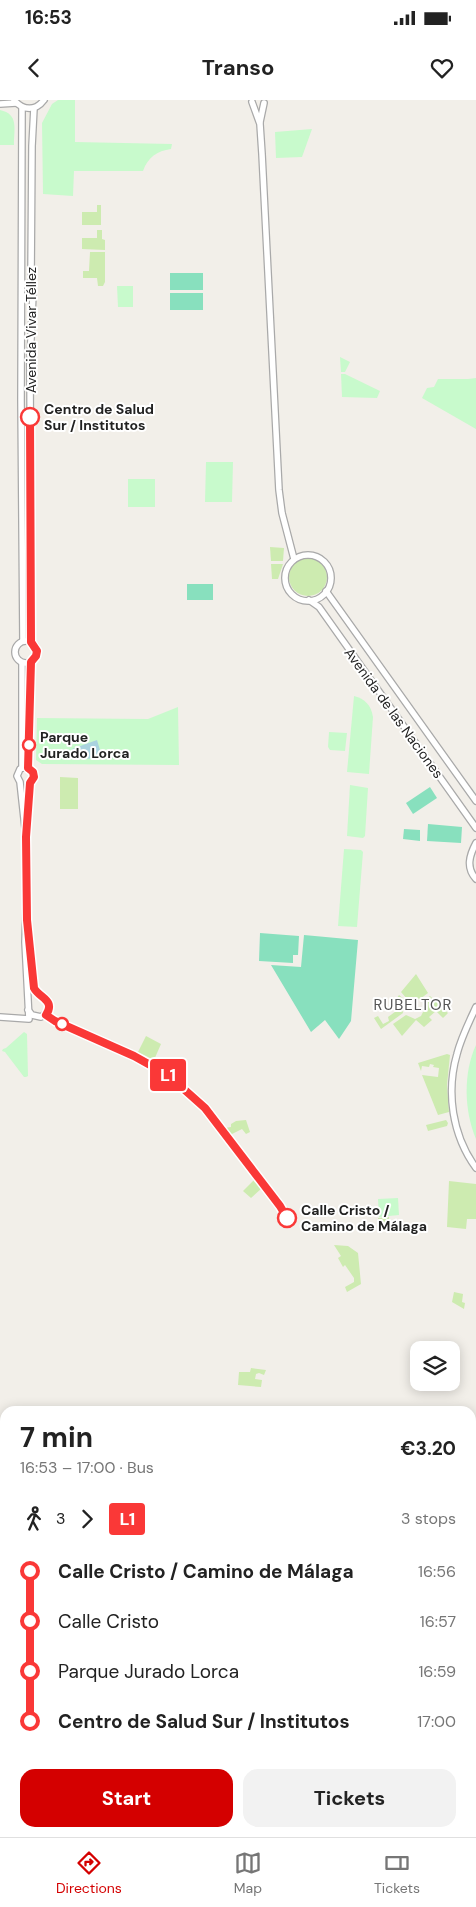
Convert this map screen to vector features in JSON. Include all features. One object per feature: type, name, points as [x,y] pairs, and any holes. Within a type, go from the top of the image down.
[{"type":"street","points":[[0,104],[15,101],[22,107],[34,108],[44,100]]},
{"type":"street","points":[[251,101],[259,104],[266,101]]},
{"type":"street","points":[[251,101],[260,124]]},
{"type":"street","points":[[266,101],[260,124],[279,490],[282,513],[294,559]]},
{"type":"street","name":"Avenida Vivar Téllez","points":[[22,107],[21,400],[23,641]]},
{"type":"street","name":"Avenida Vivar Téllez","points":[[31,642],[30,370],[33,294],[31,277],[34,108]]},
{"type":"street","points":[[300,556],[314,556],[326,563],[330,576],[329,586],[326,591],[321,596],[309,600],[298,598],[292,594],[285,583],[286,570],[294,559],[300,556]]},
{"type":"street","name":"Avenida de las Naciones","points":[[326,591],[476,801]]},
{"type":"street","name":"Avenida de las Naciones","points":[[309,600],[319,607],[476,828]]},
{"type":"street","points":[[23,641],[31,642],[37,651],[36,656],[31,662],[25,768],[22,663],[14,652],[15,646],[23,641]]},
{"type":"street","points":[[22,663],[31,662]]},
{"type":"street","points":[[25,768],[17,773],[17,778],[20,782],[26,837]]},
{"type":"street","points":[[25,768],[34,774],[30,783],[26,837],[27,920],[32,982],[40,996]]},
{"type":"street","points":[[20,782],[30,783]]},
{"type":"street","points":[[476,843],[469,858],[470,871],[476,879]]},
{"type":"street","points":[[0,1017],[29,1019],[25,942],[27,920]]},
{"type":"street","points":[[40,996],[46,998],[49,1005],[46,1015],[40,1017],[35,1016],[28,1007],[34,997],[40,996]]},
{"type":"street","points":[[476,1007],[456,1055],[451,1093],[456,1127],[476,1168]]},
{"type":"green space","points":[[58,100],[75,100],[75,142],[172,144],[171,149],[161,151],[154,156],[143,171],[74,171],[73,196],[43,194],[42,123],[52,104]]},
{"type":"green space","points":[[0,110],[6,112],[13,119],[15,128],[14,145],[0,145]]},
{"type":"green space","points":[[312,129],[302,157],[276,158],[275,132]]},
{"type":"green space","points":[[97,205],[101,205],[101,225],[82,225],[82,212],[97,212]]},
{"type":"green space","points":[[97,230],[102,230],[105,250],[82,249],[82,238],[97,238]]},
{"type":"green space","points":[[90,252],[105,252],[105,282],[103,286],[98,286],[97,278],[83,278],[83,271],[89,271]]},
{"type":"green space","points":[[170,273],[203,273],[203,290],[170,290]]},
{"type":"green space","points":[[117,286],[133,286],[133,307],[118,307]]},
{"type":"green space","points":[[170,293],[203,293],[203,310],[170,310]]},
{"type":"green space","points":[[340,357],[350,362],[345,372],[341,372]]},
{"type":"green space","points":[[341,374],[345,374],[380,391],[377,398],[342,397]]},
{"type":"green space","points":[[476,378],[476,429],[422,398],[427,388],[434,387],[438,379]]},
{"type":"green space","points":[[206,462],[233,462],[232,502],[205,502]]},
{"type":"green space","points":[[128,479],[155,479],[155,507],[128,507]]},
{"type":"green space","points":[[270,547],[284,548],[283,561],[271,561]]},
{"type":"green space","points":[[308,558],[321,564],[327,577],[321,590],[308,596],[295,590],[289,577],[295,564]]},
{"type":"green space","points":[[271,564],[283,564],[278,579],[272,579]]},
{"type":"green space","points":[[187,584],[213,584],[213,600],[187,600]]},
{"type":"green space","points":[[354,696],[367,703],[373,717],[369,774],[347,772]]},
{"type":"green space","points":[[178,707],[179,765],[42,764],[36,760],[37,718],[148,719]]},
{"type":"green space","points":[[329,732],[347,733],[345,751],[330,750],[328,747]]},
{"type":"green space","points":[[60,777],[78,778],[78,809],[60,809]]},
{"type":"green space","points":[[350,785],[368,788],[365,836],[363,838],[347,836]]},
{"type":"green space","points":[[430,787],[437,798],[413,814],[406,803]]},
{"type":"green space","points":[[428,824],[462,827],[461,843],[427,841]]},
{"type":"green space","points":[[404,829],[420,830],[420,841],[403,839]]},
{"type":"green space","points":[[344,849],[361,850],[363,852],[357,927],[338,926]]},
{"type":"green space","points":[[260,933],[299,936],[298,955],[293,955],[293,963],[259,961]]},
{"type":"green space","points":[[304,935],[358,940],[351,1021],[339,1039],[325,1020],[311,1032],[271,965],[301,967]]},
{"type":"green space","points":[[416,974],[428,993],[420,999],[414,997],[407,999],[401,992]]},
{"type":"green space","points":[[399,995],[405,1000],[402,1007],[403,1013],[381,1029],[374,1018],[378,1016],[383,1024],[389,1021],[388,1017],[399,1009],[400,1004],[397,998]]},
{"type":"green space","points":[[430,996],[448,1013],[443,1018],[436,1011],[429,1017],[432,1020],[424,1027],[416,1020],[402,1036],[393,1024],[406,1015],[415,1019],[421,1016],[425,1008],[423,1002]]},
{"type":"green space","points":[[24,1032],[27,1034],[28,1076],[26,1077],[24,1077],[5,1052],[2,1051]]},
{"type":"green space","points":[[146,1036],[161,1044],[154,1060],[138,1052]]},
{"type":"green space","points":[[476,1045],[476,1139],[467,1104],[467,1080]]},
{"type":"green space","points":[[447,1054],[450,1055],[447,1085],[449,1112],[438,1115],[422,1075],[438,1077],[439,1068],[433,1067],[434,1065],[430,1064],[429,1067],[422,1066],[421,1071],[418,1063]]},
{"type":"green space","points":[[246,1120],[250,1132],[246,1134],[242,1129],[230,1135],[225,1128],[231,1127],[231,1124],[236,1121]]},
{"type":"green space","points":[[446,1120],[447,1126],[428,1131],[426,1125]]},
{"type":"green space","points":[[254,1180],[262,1188],[251,1198],[243,1191]]},
{"type":"green space","points":[[449,1181],[476,1184],[476,1219],[467,1219],[466,1229],[447,1227]]},
{"type":"green space","points":[[398,1198],[399,1215],[379,1217],[378,1199]]},
{"type":"green space","points":[[389,1217],[389,1230],[382,1231],[382,1226],[378,1226],[378,1218]]},
{"type":"green space","points":[[334,1245],[348,1246],[358,1253],[361,1284],[347,1292],[345,1287],[354,1282],[354,1278],[345,1265],[343,1267],[338,1258],[341,1256]]},
{"type":"green space","points":[[454,1292],[463,1294],[462,1302],[465,1303],[464,1309],[452,1302]]},
{"type":"green space","points":[[251,1368],[266,1370],[264,1375],[256,1374],[255,1379],[262,1380],[261,1387],[238,1385],[239,1372],[250,1372]]},
{"type":"water","points":[[97,740],[100,750],[113,754],[115,758],[74,759],[71,757],[72,749]]},
{"type":"bus line","name":"L1","points":[[30,417],[31,642],[37,651],[34,660],[31,662],[28,768],[33,772],[34,777],[30,783],[26,837],[27,920],[32,982],[36,994],[46,998],[48,1002],[49,1008],[46,1015],[55,1021],[160,1069],[200,1102],[280,1206],[287,1218]]},
{"type":"place","name":"Centro de Salud Sur / Institutos","points":[[30,417]]},
{"type":"place","name":"Parque Jurado Lorca","points":[[29,745]]},
{"type":"place","name":"Calle Cristo / Camino de Málaga","points":[[287,1218]]},
{"type":"district","name":"RUBELTOR","points":[[413,1005]]}]
